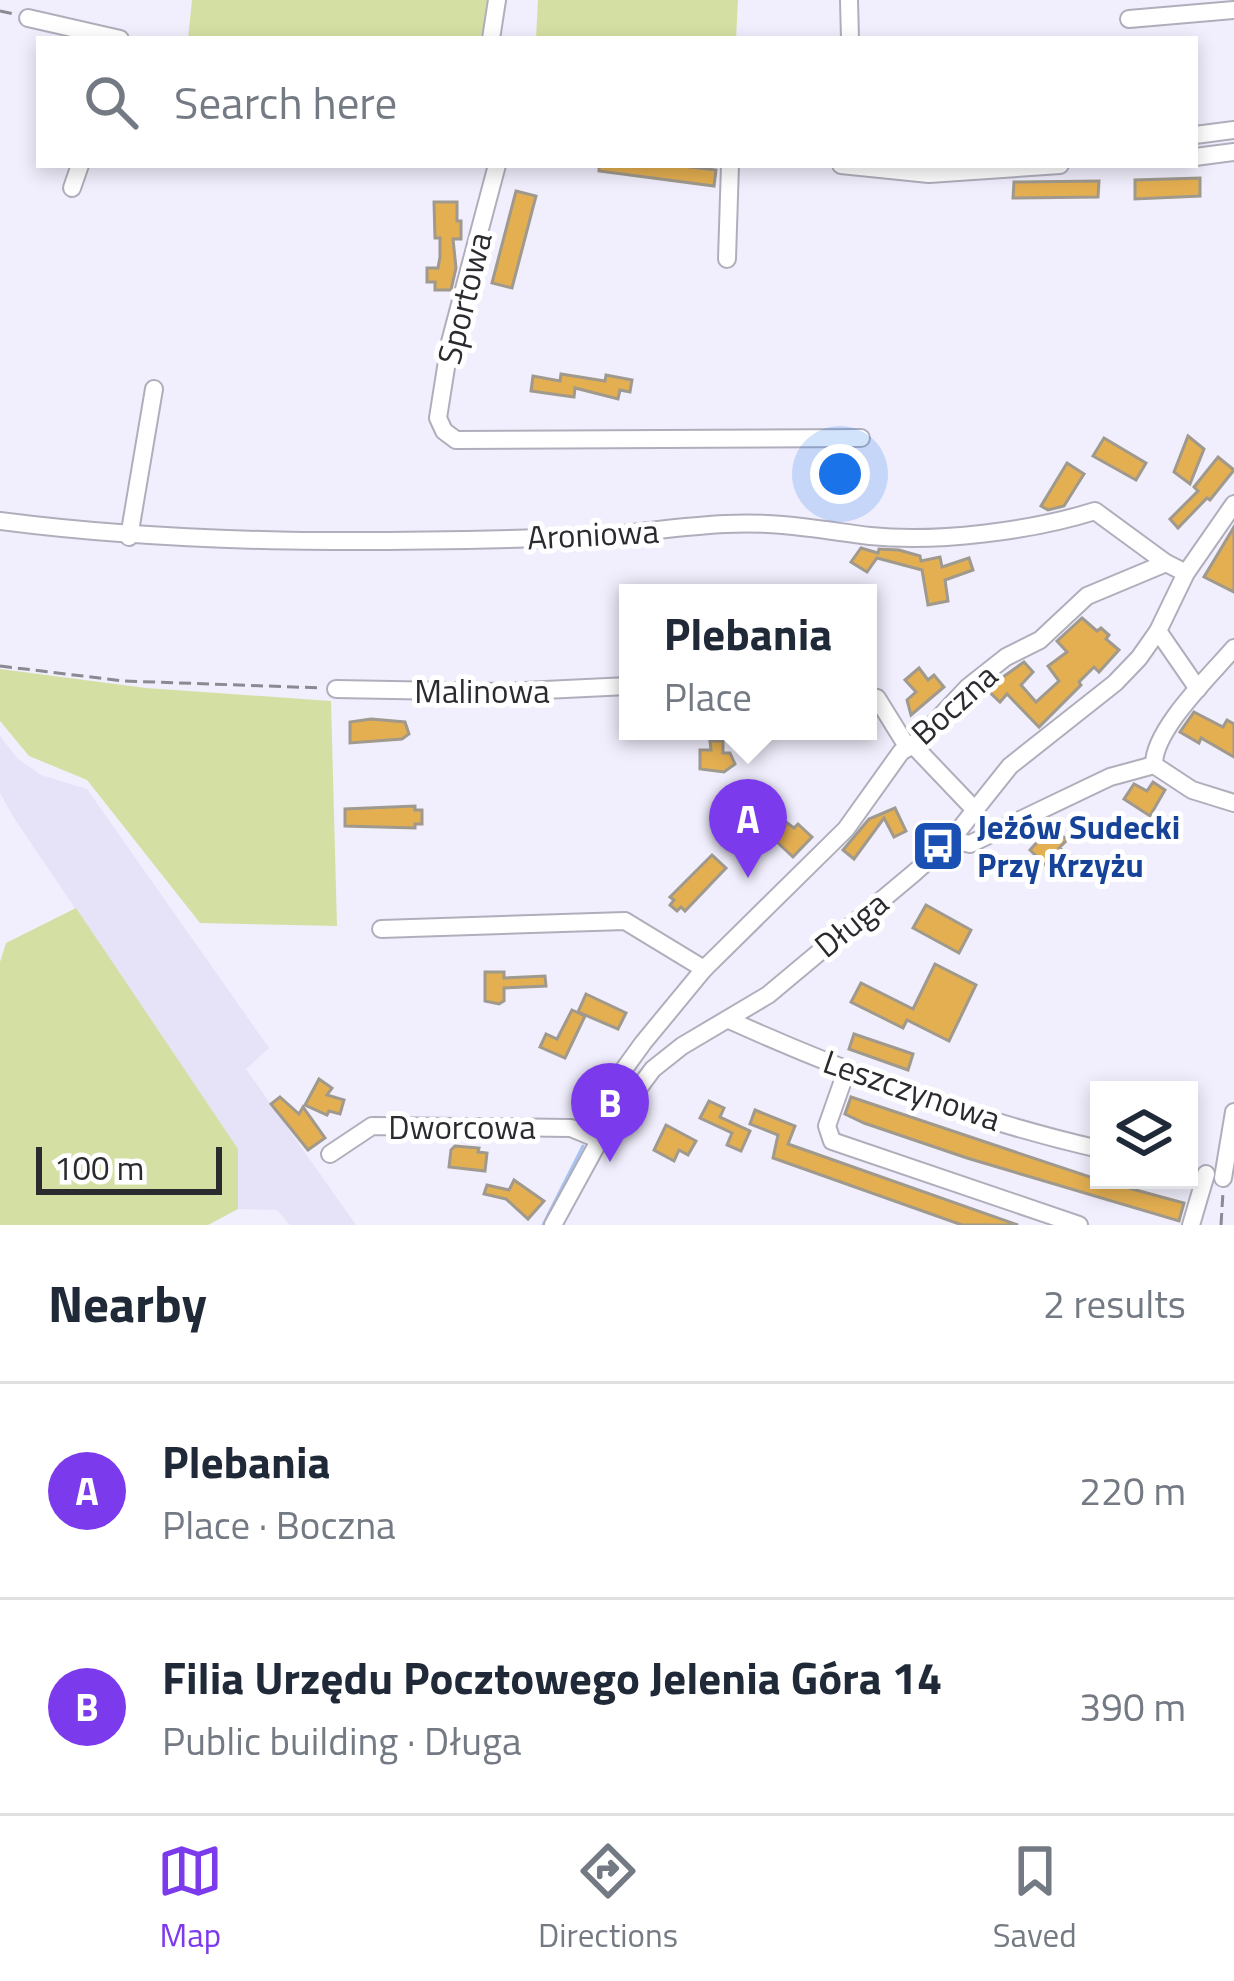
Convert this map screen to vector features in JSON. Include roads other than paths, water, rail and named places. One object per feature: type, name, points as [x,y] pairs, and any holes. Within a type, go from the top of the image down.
[{"type":"street","points":[[491,36],[497,0]]},
{"type":"street","points":[[848,0],[850,36]]},
{"type":"street","points":[[1129,19],[1234,10]]},
{"type":"street","points":[[28,17],[107,36]]},
{"type":"street","points":[[1198,135],[1234,130]]},
{"type":"street","points":[[1198,157],[1234,152]]},
{"type":"street","points":[[73,188],[79,168]]},
{"type":"street","name":"Sportowa","points":[[496,168],[450,342],[438,418],[456,440],[861,438]]},
{"type":"street","points":[[727,259],[730,168]]},
{"type":"street","points":[[929,169],[962,168]]},
{"type":"street","points":[[129,537],[154,389]]},
{"type":"street","name":"Długa","points":[[553,1225],[593,1137],[653,1069],[682,1046],[768,995],[951,840],[1010,766],[1127,670],[1158,631],[1186,573],[1234,504]]},
{"type":"street","name":"Aroniowa","points":[[0,521],[129,537],[272,541],[582,537],[724,524],[795,523],[872,536],[928,538],[1066,520],[1095,511],[1166,563]]},
{"type":"street","points":[[1166,563],[1186,573]]},
{"type":"street","name":"Boczna","points":[[593,1137],[604,1097],[704,969],[846,829],[910,746],[968,687],[1006,657],[1040,640],[1087,596],[1166,563]]},
{"type":"street","points":[[1158,631],[1198,689]]},
{"type":"street","points":[[1154,765],[1154,751],[1234,648]]},
{"type":"street","name":"Malinowa","points":[[336,689],[503,692],[619,686]]},
{"type":"street","points":[[877,698],[910,746],[976,809]]},
{"type":"street","points":[[951,840],[970,844],[1110,777],[1154,765],[1192,790],[1234,803]]},
{"type":"street","points":[[381,929],[626,921],[704,969]]},
{"type":"street","name":"Leszczynowa","points":[[729,1020],[847,1069],[1090,1146]]},
{"type":"street","points":[[847,1069],[827,1126],[832,1141],[1079,1225]]},
{"type":"street","points":[[1191,1225],[1234,1112]]},
{"type":"street","name":"Dworcowa","points":[[331,1154],[372,1126],[571,1128],[593,1137]]},
{"type":"waterway","points":[[543,1225],[583,1146]]},
{"type":"place","name":"Jeżów Sudecki Przy Krzyżu","points":[[938,846]]},
{"type":"place","name":"Plebania","points":[[748,878]]},
{"type":"place","name":"Filia Urzędu Pocztowego Jelenia Góra 14","points":[[610,1162]]}]
